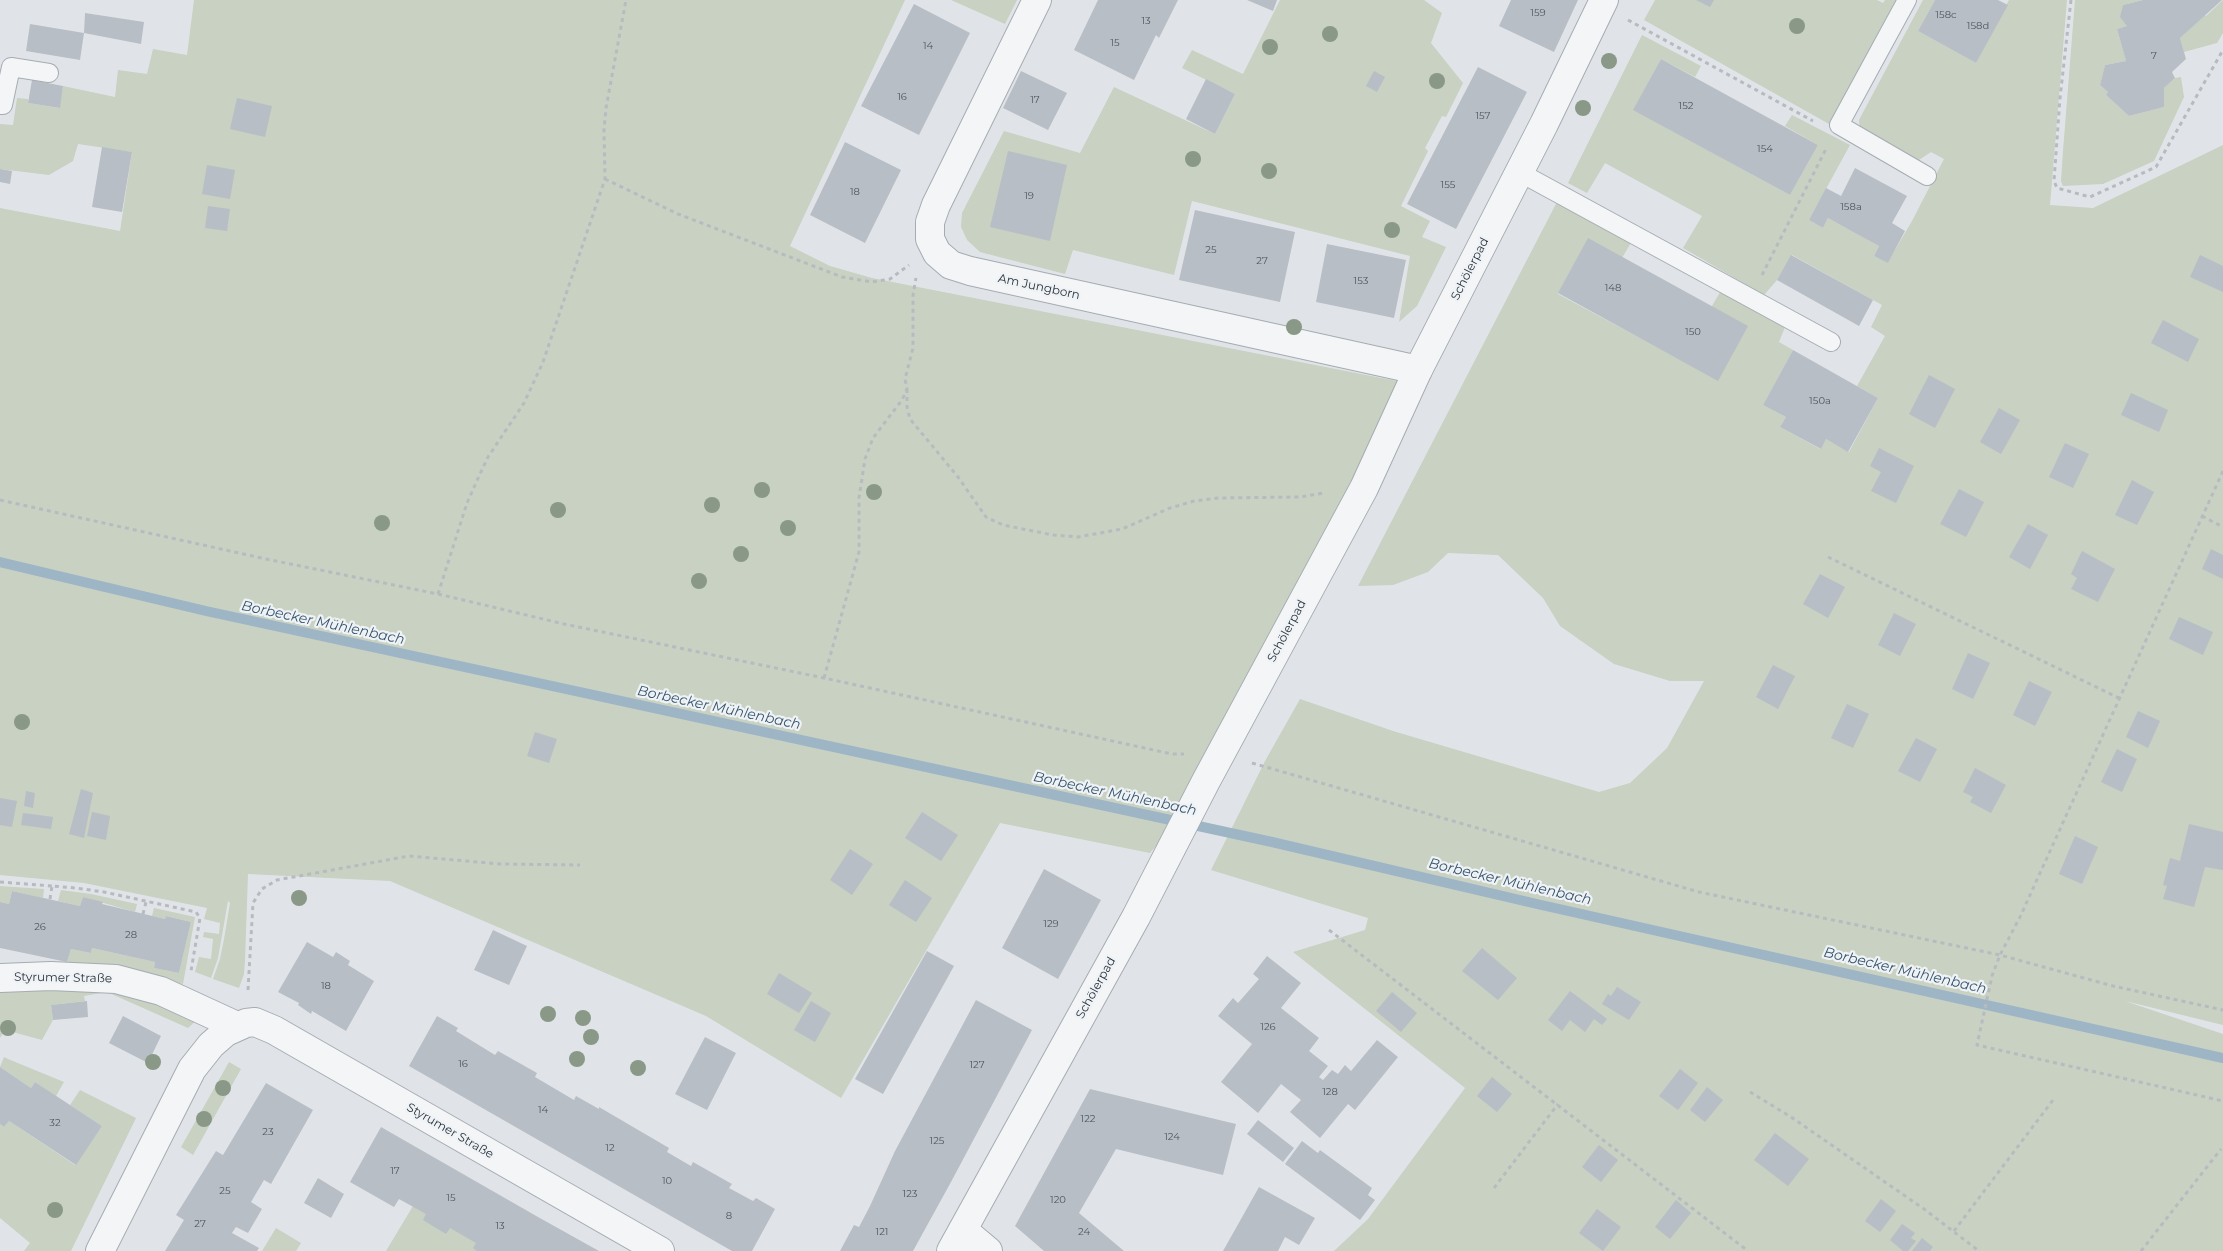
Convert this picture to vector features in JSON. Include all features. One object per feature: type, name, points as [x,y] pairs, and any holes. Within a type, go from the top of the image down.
[{"type":"street","points":[[925,248],[930,222],[947,180],[1037,0]]},
{"type":"street","name":"Schölerpad","points":[[957,1241],[1136,917],[1169,850],[1364,488],[1418,370],[1603,2]]},
{"type":"street","name":"Am Jungborn","points":[[925,248],[937,253],[951,265],[970,271],[1418,370]]},
{"type":"street","name":"Styrumer Straße","points":[[0,978],[51,976],[116,979],[161,991],[246,1024],[274,1030],[660,1251]]},
{"type":"street","points":[[100,1251],[192,1069],[211,1045],[246,1024]]},
{"type":"street","points":[[957,1241],[988,1251]]},
{"type":"lane","points":[[1907,0],[1837,129],[1927,176]]},
{"type":"lane","points":[[0,105],[3,105],[11,67],[49,74]]},
{"type":"lane","points":[[1519,172],[1831,342]]},
{"type":"path","points":[[438,594],[467,503],[476,481],[488,457],[524,403],[544,362],[605,179],[604,130],[606,108],[626,0]]},
{"type":"path","points":[[2071,0],[2060,98],[2054,181],[2056,188],[2090,197],[2156,167],[2223,50]]},
{"type":"path","points":[[1603,2],[1837,129],[1750,298]]},
{"type":"path","points":[[605,179],[678,214],[842,277],[872,282],[890,279],[925,248]]},
{"type":"path","points":[[925,248],[913,295],[913,348],[905,379],[907,407],[910,419],[958,477],[986,517],[1003,525],[1053,536],[1078,537],[1122,529],[1170,508],[1194,501],[1218,498],[1300,497],[1364,488]]},
{"type":"path","points":[[824,678],[860,552],[859,498],[866,459],[873,438],[902,400],[907,389]]},
{"type":"path","points":[[2223,471],[2020,917],[2000,955],[1992,976],[1977,1046],[2223,1101]]},
{"type":"path","points":[[0,500],[266,559],[438,594],[564,624],[824,678],[1172,754],[1221,753],[1293,776],[1699,892],[2000,955],[2113,986],[2223,1010]]},
{"type":"path","points":[[2202,516],[2223,527]]},
{"type":"path","points":[[1828,557],[2119,698]]},
{"type":"path","points":[[246,1024],[253,903],[262,889],[277,880],[409,856],[500,864],[580,865]]},
{"type":"path","points":[[0,882],[104,892],[199,914],[200,918],[185,1001]]},
{"type":"path","points":[[50,899],[52,886]]},
{"type":"path","points":[[143,914],[146,902]]},
{"type":"path","points":[[1329,930],[1748,1251]]},
{"type":"path","points":[[1750,1092],[1791,1117],[1954,1231],[1979,1251]]},
{"type":"path","points":[[1954,1231],[2053,1100]]},
{"type":"path","points":[[1494,1188],[1558,1104]]},
{"type":"path","points":[[2141,1251],[2221,1149]]},
{"type":"green space","points":[[194,0],[905,0],[790,246],[830,266],[872,278],[1412,384],[1193,802],[1150,853],[1000,823],[841,1098],[706,1016],[390,881],[248,874],[244,974],[239,988],[213,979],[224,939],[230,903],[228,901],[218,958],[211,978],[195,972],[199,957],[211,959],[213,939],[203,937],[204,932],[219,934],[220,923],[204,919],[207,908],[84,883],[0,875],[0,208],[120,231],[132,152],[78,144],[73,161],[49,175],[0,169],[0,124],[13,125],[17,98],[28,99],[28,103],[59,108],[63,86],[115,97],[118,70],[147,74],[153,49],[187,55]]},
{"type":"green space","points":[[951,0],[1017,0],[1005,24]]},
{"type":"green space","points":[[1280,0],[1424,0],[1442,13],[1431,43],[1463,83],[1446,117],[1442,116],[1425,148],[1428,151],[1401,206],[1430,221],[1422,237],[1446,247],[1417,306],[1399,322],[1410,256],[1192,201],[1174,275],[1073,250],[1065,274],[980,252],[967,240],[961,227],[962,213],[1004,131],[1080,153],[1114,87],[1215,134],[1235,94],[1182,68],[1192,50],[1243,74]]},
{"type":"green space","points":[[1655,0],[1877,0],[1883,3],[1885,0],[1896,0],[1829,124],[1644,20]]},
{"type":"green space","points":[[1923,0],[1935,0],[1918,31],[1976,63],[2009,0],[2067,0],[2050,205],[2093,208],[2223,145],[2223,1025],[2125,1001],[2223,1034],[2223,1251],[1334,1251],[1368,1219],[1465,1088],[1293,952],[1365,930],[1368,918],[1211,870],[1265,761],[1300,699],[1393,731],[1599,792],[1630,783],[1667,748],[1704,681],[1670,681],[1614,664],[1560,626],[1543,598],[1498,555],[1448,553],[1428,572],[1393,585],[1358,586],[1558,200],[1632,241],[1622,258],[1588,239],[1558,294],[1718,380],[1712,306],[1722,289],[1785,327],[1779,342],[1793,350],[1763,405],[1786,417],[1780,427],[1820,449],[1826,439],[1849,452],[1878,398],[1857,386],[1885,336],[1871,327],[1882,305],[1792,255],[1777,280],[1764,295],[1683,248],[1702,216],[1605,163],[1587,193],[1568,183],[1642,35],[1701,66],[1695,77],[1661,59],[1634,110],[1790,195],[1818,145],[1785,126],[1792,115],[1850,145],[1809,220],[1823,228],[1828,218],[1879,246],[1874,256],[1888,262],[1912,221],[1944,159],[1931,152],[1916,162],[1860,131],[1859,120]]},
{"type":"green space","points":[[2075,0],[2143,0],[2123,5],[2127,26],[2117,29],[2126,61],[2105,65],[2100,85],[2108,92],[2106,95],[2129,116],[2164,107],[2164,88],[2175,78],[2181,77],[2184,97],[2154,161],[2103,184],[2063,186],[2061,181]]},
{"type":"green space","points":[[2223,0],[2223,33],[2217,43],[2184,52],[2180,38]]},
{"type":"green space","points":[[0,886],[44,889],[43,898],[12,891],[9,904],[0,902]]},
{"type":"green space","points":[[61,890],[91,894],[137,904],[135,912],[83,897],[80,906],[58,901]]},
{"type":"green space","points":[[154,908],[195,917],[183,984],[67,962],[71,949],[91,953],[92,948],[155,962],[154,968],[179,973],[191,922],[166,916],[165,919],[152,916]]},
{"type":"green space","points":[[54,989],[124,992],[198,1019],[188,1028],[107,992],[84,996],[85,1001],[51,1005],[53,1020],[42,1040],[5,1030],[0,1038],[0,990]]},
{"type":"green space","points":[[4,1057],[64,1082],[56,1096],[35,1082],[31,1088],[0,1067]]},
{"type":"green space","points":[[229,1062],[241,1069],[193,1155],[181,1147]]},
{"type":"green space","points":[[80,1090],[136,1118],[71,1251],[24,1251],[30,1243],[0,1218],[0,1124],[4,1127],[9,1121],[75,1165],[102,1126],[70,1105]]},
{"type":"green space","points":[[413,1206],[492,1251],[386,1251]]},
{"type":"green space","points":[[276,1228],[301,1243],[296,1251],[262,1251]]},
{"type":"building","points":[[1098,0],[1178,0],[1159,38],[1156,35],[1134,80],[1074,50]]},
{"type":"building","points":[[1247,0],[1277,0],[1273,11]]},
{"type":"building","points":[[1511,0],[1578,0],[1554,52],[1499,26]]},
{"type":"building","points":[[1696,0],[1714,0],[1710,7]]},
{"type":"building","points":[[1935,0],[1998,0],[2008,5],[1976,63],[1918,31]]},
{"type":"building","points":[[2143,0],[2222,0],[2180,38],[2186,59],[2172,72],[2175,78],[2164,88],[2164,107],[2129,116],[2106,95],[2108,92],[2100,85],[2105,65],[2126,61],[2117,29],[2127,26],[2120,17],[2123,5]]},
{"type":"building","points":[[914,4],[970,33],[919,135],[861,106]]},
{"type":"building","points":[[85,13],[144,22],[141,44],[84,33]]},
{"type":"building","points":[[30,24],[84,33],[80,60],[26,51]]},
{"type":"building","points":[[1661,59],[1818,145],[1790,195],[1633,110]]},
{"type":"building","points":[[1478,67],[1527,92],[1456,229],[1407,204]]},
{"type":"building","points":[[1021,71],[1067,93],[1048,130],[1003,108]]},
{"type":"building","points":[[1374,71],[1385,77],[1377,92],[1366,86]]},
{"type":"building","points":[[1206,79],[1235,94],[1215,134],[1186,119]]},
{"type":"building","points":[[32,80],[63,86],[60,108],[28,103]]},
{"type":"building","points":[[237,98],[272,106],[265,137],[230,129]]},
{"type":"building","points":[[845,142],[901,170],[865,243],[810,215]]},
{"type":"building","points":[[102,147],[132,152],[122,212],[92,207]]},
{"type":"building","points":[[1008,151],[1067,165],[1050,241],[990,227]]},
{"type":"building","points":[[207,165],[235,170],[230,199],[202,194]]},
{"type":"building","points":[[1855,168],[1907,196],[1892,223],[1905,231],[1888,263],[1874,256],[1879,246],[1828,218],[1823,228],[1809,220],[1826,188],[1841,196]]},
{"type":"building","points":[[0,169],[12,171],[10,184],[0,182]]},
{"type":"building","points":[[208,206],[230,209],[227,231],[205,228]]},
{"type":"building","points":[[1195,210],[1295,232],[1280,302],[1179,280]]},
{"type":"building","points":[[1588,238],[1748,326],[1718,381],[1558,293]]},
{"type":"building","points":[[1327,244],[1406,260],[1394,318],[1316,302]]},
{"type":"building","points":[[1791,255],[1873,300],[1859,326],[1777,280]]},
{"type":"building","points":[[2200,255],[2223,266],[2223,292],[2190,277]]},
{"type":"building","points":[[2163,320],[2199,339],[2188,362],[2151,343]]},
{"type":"building","points":[[1793,350],[1878,398],[1848,452],[1826,439],[1821,449],[1780,427],[1786,417],[1763,405]]},
{"type":"building","points":[[1929,375],[1955,389],[1935,428],[1909,414]]},
{"type":"building","points":[[2131,393],[2168,410],[2159,432],[2121,415]]},
{"type":"building","points":[[1999,408],[2020,420],[2001,454],[1980,442]]},
{"type":"building","points":[[2065,443],[2089,454],[2073,488],[2049,477]]},
{"type":"building","points":[[1879,448],[1914,466],[1896,503],[1871,491],[1881,472],[1870,466]]},
{"type":"building","points":[[2132,480],[2154,492],[2137,525],[2115,515]]},
{"type":"building","points":[[1959,489],[1984,502],[1966,537],[1940,524]]},
{"type":"building","points":[[2028,524],[2048,535],[2030,569],[2009,557]]},
{"type":"building","points":[[2211,549],[2223,555],[2223,579],[2202,569]]},
{"type":"building","points":[[2082,551],[2115,569],[2098,602],[2071,589],[2077,578],[2071,574]]},
{"type":"building","points":[[1820,574],[1845,587],[1828,618],[1803,604]]},
{"type":"building","points":[[1894,613],[1916,624],[1900,656],[1878,645]]},
{"type":"building","points":[[2179,617],[2213,632],[2203,655],[2169,639]]},
{"type":"building","points":[[1968,653],[1990,663],[1973,699],[1952,689]]},
{"type":"building","points":[[1773,665],[1795,676],[1778,709],[1756,697]]},
{"type":"building","points":[[2029,681],[2052,692],[2035,726],[2013,715]]},
{"type":"building","points":[[1847,704],[1869,714],[1853,748],[1831,738]]},
{"type":"building","points":[[2138,711],[2160,721],[2148,748],[2126,737]]},
{"type":"building","points":[[535,732],[557,739],[549,763],[527,756]]},
{"type":"building","points":[[1916,738],[1937,749],[1920,782],[1898,771]]},
{"type":"building","points":[[2117,749],[2137,759],[2122,792],[2101,782]]},
{"type":"building","points":[[1975,768],[2006,785],[1991,813],[1970,802],[1973,797],[1963,792]]},
{"type":"building","points":[[81,789],[93,793],[84,838],[69,834]]},
{"type":"building","points":[[26,791],[35,793],[33,808],[24,806]]},
{"type":"building","points":[[0,798],[17,801],[12,827],[0,825]]},
{"type":"building","points":[[92,812],[110,816],[106,840],[87,836]]},
{"type":"building","points":[[922,812],[958,835],[941,861],[905,838]]},
{"type":"building","points":[[23,813],[53,817],[51,829],[21,825]]},
{"type":"building","points":[[2189,824],[2223,832],[2223,870],[2205,867],[2194,907],[2163,899],[2167,886],[2163,885],[2170,858],[2180,861]]},
{"type":"building","points":[[2075,836],[2098,847],[2082,884],[2059,874]]},
{"type":"building","points":[[850,849],[873,864],[852,895],[830,880]]},
{"type":"building","points":[[1044,869],[1101,900],[1058,979],[1002,948]]},
{"type":"building","points":[[905,880],[932,898],[916,922],[889,905]]},
{"type":"building","points":[[12,891],[80,906],[83,897],[103,902],[102,904],[165,919],[166,916],[191,922],[179,973],[154,968],[155,962],[92,948],[91,953],[71,949],[67,962],[0,948],[0,902],[9,904]]},
{"type":"building","points":[[493,930],[527,946],[509,985],[474,970]]},
{"type":"building","points":[[307,942],[333,957],[336,952],[350,961],[348,965],[374,981],[346,1031],[312,1011],[311,1014],[298,1005],[299,1003],[278,992]]},
{"type":"building","points":[[1482,948],[1517,978],[1498,1000],[1462,971]]},
{"type":"building","points":[[927,951],[954,966],[883,1094],[855,1079]]},
{"type":"building","points":[[1267,956],[1301,983],[1281,1008],[1319,1038],[1309,1051],[1328,1066],[1319,1077],[1323,1080],[1332,1070],[1338,1074],[1345,1065],[1351,1071],[1377,1040],[1398,1057],[1355,1110],[1348,1104],[1320,1138],[1290,1112],[1301,1100],[1281,1084],[1258,1113],[1221,1082],[1252,1044],[1218,1016],[1233,998],[1238,1003],[1259,979],[1253,974]]},
{"type":"building","points":[[779,973],[812,993],[799,1013],[767,994]]},
{"type":"building","points":[[1617,987],[1641,1002],[1629,1020],[1602,1004],[1608,994],[1611,996]]},
{"type":"building","points":[[1570,991],[1607,1019],[1602,1025],[1594,1019],[1585,1032],[1570,1020],[1562,1031],[1548,1020]]},
{"type":"building","points":[[1392,992],[1417,1013],[1401,1032],[1376,1011]]},
{"type":"building","points":[[976,1000],[1032,1030],[951,1182],[913,1251],[840,1251],[854,1225],[859,1227],[895,1151]]},
{"type":"building","points":[[87,1001],[88,1017],[53,1020],[51,1005]]},
{"type":"building","points":[[811,1001],[831,1013],[815,1042],[794,1030]]},
{"type":"building","points":[[123,1016],[161,1036],[148,1063],[109,1043]]},
{"type":"building","points":[[437,1016],[458,1028],[456,1031],[495,1055],[498,1051],[537,1073],[535,1077],[574,1100],[576,1096],[599,1109],[599,1107],[669,1148],[667,1152],[691,1166],[693,1162],[732,1184],[729,1188],[753,1201],[756,1198],[775,1209],[752,1251],[732,1251],[409,1066]]},
{"type":"building","points":[[705,1037],[736,1053],[707,1110],[675,1094]]},
{"type":"building","points":[[0,1067],[31,1088],[35,1082],[102,1126],[76,1165],[9,1121],[4,1127],[0,1124]]},
{"type":"building","points":[[1680,1069],[1698,1083],[1678,1110],[1659,1096]]},
{"type":"building","points":[[1492,1077],[1512,1094],[1497,1112],[1477,1096]]},
{"type":"building","points":[[266,1083],[313,1110],[271,1184],[264,1180],[251,1202],[262,1209],[248,1233],[236,1227],[232,1233],[259,1248],[257,1251],[165,1251],[184,1220],[176,1215],[216,1151],[223,1155]]},
{"type":"building","points":[[1707,1087],[1723,1100],[1705,1122],[1690,1110]]},
{"type":"building","points":[[1090,1089],[1236,1124],[1223,1175],[1116,1149],[1079,1213],[1124,1251],[1044,1251],[1015,1226]]},
{"type":"building","points":[[1258,1120],[1294,1148],[1283,1162],[1247,1134]]},
{"type":"building","points":[[381,1127],[599,1251],[477,1251],[473,1248],[476,1243],[450,1228],[446,1234],[423,1220],[426,1214],[399,1199],[394,1207],[350,1182]]},
{"type":"building","points":[[1775,1133],[1809,1159],[1788,1186],[1754,1160]]},
{"type":"building","points":[[1302,1141],[1318,1153],[1320,1150],[1372,1188],[1368,1195],[1375,1200],[1360,1220],[1285,1164]]},
{"type":"building","points":[[1599,1145],[1618,1160],[1601,1182],[1582,1167]]},
{"type":"building","points":[[318,1178],[344,1194],[331,1218],[304,1203]]},
{"type":"building","points":[[1259,1187],[1315,1218],[1299,1245],[1285,1237],[1278,1251],[1223,1251]]},
{"type":"building","points":[[1881,1199],[1896,1211],[1880,1232],[1865,1221]]},
{"type":"building","points":[[1676,1200],[1691,1213],[1670,1239],[1655,1227]]},
{"type":"building","points":[[1597,1209],[1621,1227],[1603,1251],[1579,1233]]},
{"type":"building","points":[[1902,1224],[1915,1233],[1911,1238],[1916,1241],[1908,1251],[1903,1251],[1890,1240]]},
{"type":"building","points":[[1922,1238],[1933,1247],[1930,1251],[1912,1251]]},
{"type":"waterway","name":"Borbecker Mühlenbach","points":[[0,562],[206,611],[1272,842],[1537,904],[2223,1058]]}]
